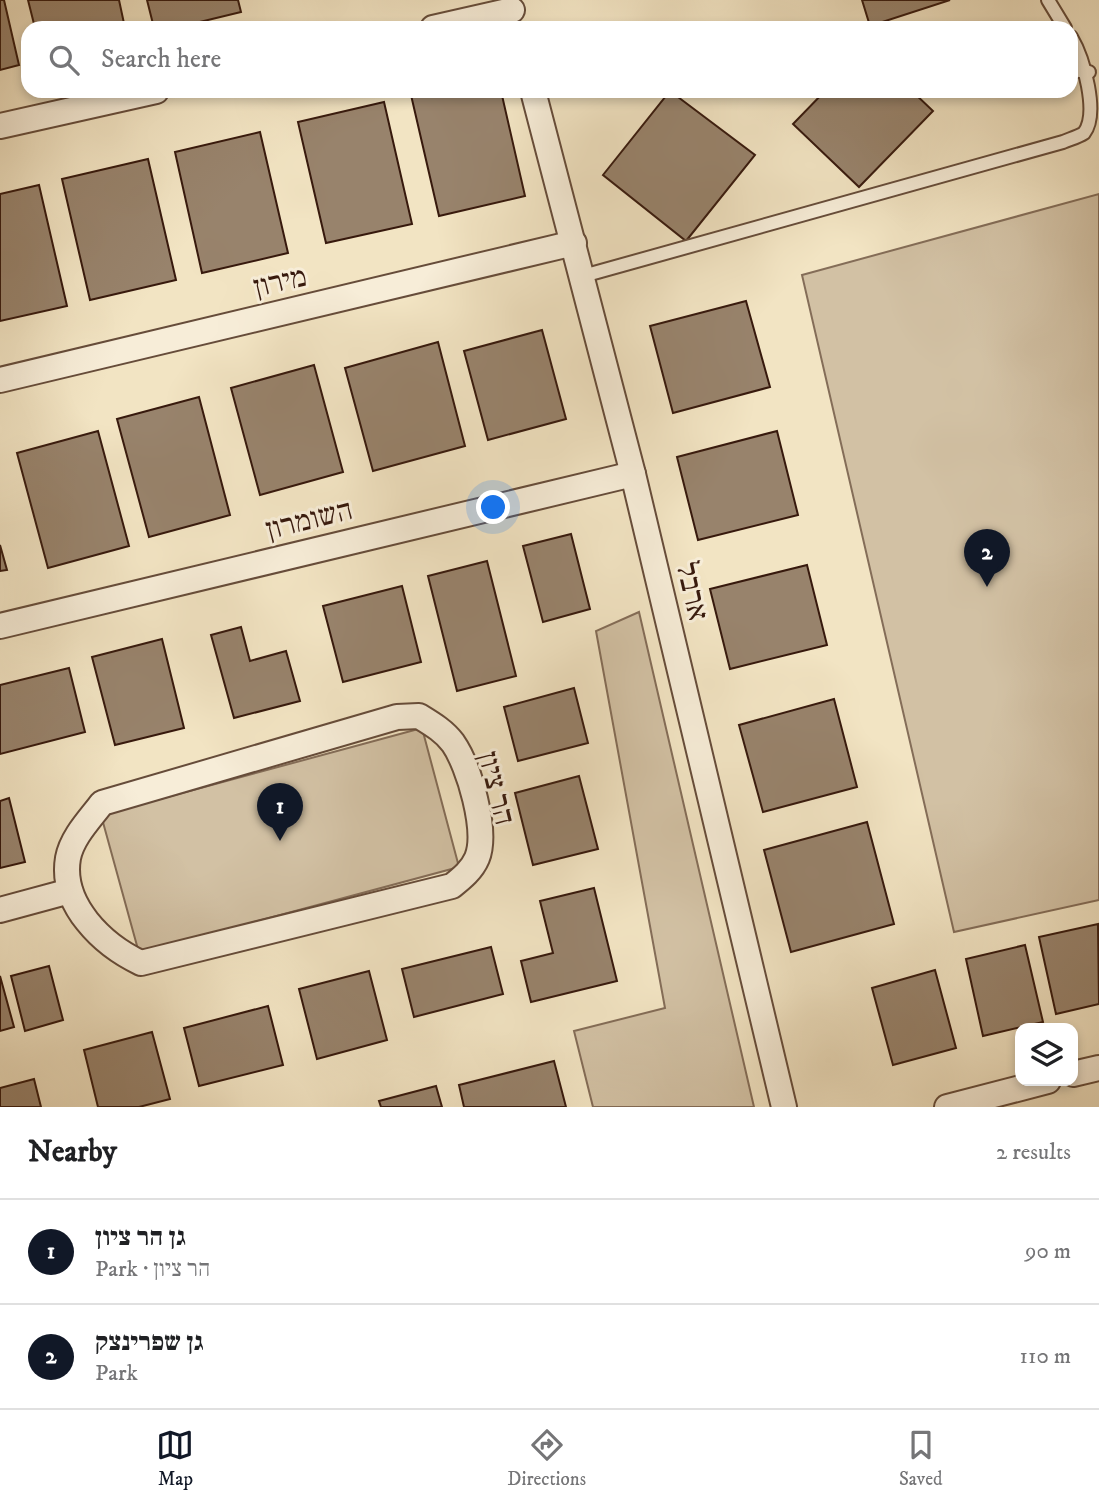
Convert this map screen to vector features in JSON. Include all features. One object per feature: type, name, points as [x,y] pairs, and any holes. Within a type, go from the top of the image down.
[{"type":"street","points":[[470,21],[513,13]]},
{"type":"street","points":[[0,126],[125,98]]},
{"type":"street","name":"ארבל","points":[[535,98],[633,474],[784,1107]]},
{"type":"street","name":"מירון","points":[[0,380],[574,243]]},
{"type":"street","name":"השומרון","points":[[0,626],[633,474]]},
{"type":"street","name":"הר ציון","points":[[419,716],[438,728],[453,743],[466,767],[481,830],[478,857],[469,872],[452,886],[141,963],[103,941],[87,921],[70,891],[68,859],[78,834],[102,803],[397,717],[419,716]]},
{"type":"street","points":[[0,910],[70,891]]},
{"type":"street","points":[[1078,1073],[1099,1068]]},
{"type":"street","points":[[947,1107],[1029,1086]]},
{"type":"lane","points":[[1048,0],[1061,21]]},
{"type":"lane","points":[[583,276],[1063,142],[1085,133],[1096,118],[1089,72],[1078,51]]},
{"type":"lane","points":[[1078,71],[1089,72]]},
{"type":"shaded area","points":[[1099,194],[1099,900],[954,932],[802,275]]},
{"type":"shaded area","points":[[639,612],[754,1107],[593,1107],[574,1031],[665,1008],[596,631]]},
{"type":"shaded area","points":[[422,728],[459,867],[139,953],[101,815]]},
{"type":"building","points":[[0,0],[4,0],[19,65],[0,70]]},
{"type":"building","points":[[28,0],[119,0],[124,21],[33,21]]},
{"type":"building","points":[[147,0],[238,0],[241,12],[204,21],[152,21]]},
{"type":"building","points":[[862,0],[950,0],[885,21],[868,21]]},
{"type":"building","points":[[412,98],[503,98],[525,196],[439,216]]},
{"type":"building","points":[[664,98],[679,98],[755,155],[686,241],[603,175]]},
{"type":"building","points":[[818,98],[919,98],[933,111],[859,187],[793,124]]},
{"type":"building","points":[[384,102],[412,224],[326,243],[298,122]]},
{"type":"building","points":[[260,132],[288,253],[202,273],[175,152]]},
{"type":"building","points":[[148,159],[176,280],[90,300],[62,179]]},
{"type":"building","points":[[39,185],[67,306],[0,321],[0,194]]},
{"type":"building","points":[[746,301],[770,387],[673,413],[650,326]]},
{"type":"building","points":[[542,330],[566,419],[488,440],[464,351]]},
{"type":"building","points":[[438,342],[465,446],[373,471],[345,368]]},
{"type":"building","points":[[314,365],[343,472],[260,495],[231,388]]},
{"type":"building","points":[[199,397],[230,515],[149,537],[117,419]]},
{"type":"building","points":[[98,431],[129,546],[48,568],[17,453]]},
{"type":"building","points":[[777,431],[798,515],[698,540],[677,457]]},
{"type":"building","points":[[571,534],[590,609],[543,622],[523,546]]},
{"type":"building","points":[[0,545],[7,570],[0,571]]},
{"type":"building","points":[[487,561],[516,676],[457,691],[428,576]]},
{"type":"building","points":[[807,565],[827,645],[730,669],[710,589]]},
{"type":"building","points":[[402,586],[421,662],[343,682],[323,606]]},
{"type":"building","points":[[241,627],[250,661],[286,651],[300,701],[234,718],[211,635]]},
{"type":"building","points":[[162,639],[184,728],[115,745],[92,657]]},
{"type":"building","points":[[69,668],[85,732],[0,754],[0,685]]},
{"type":"building","points":[[574,688],[588,743],[518,761],[504,707]]},
{"type":"building","points":[[834,699],[857,787],[763,812],[739,725]]},
{"type":"building","points":[[579,776],[598,849],[533,865],[515,793]]},
{"type":"building","points":[[9,798],[25,862],[0,868],[0,801]]},
{"type":"building","points":[[867,822],[894,924],[791,952],[764,850]]},
{"type":"building","points":[[594,888],[617,981],[531,1002],[521,961],[553,953],[540,901]]},
{"type":"building","points":[[1098,924],[1099,1004],[1056,1014],[1039,937]]},
{"type":"building","points":[[1025,945],[1043,1022],[1015,1023],[1015,1029],[983,1036],[966,959]]},
{"type":"building","points":[[491,947],[503,994],[414,1017],[402,969]]},
{"type":"building","points":[[49,966],[63,1020],[25,1031],[11,976]]},
{"type":"building","points":[[935,970],[956,1048],[893,1065],[872,988]]},
{"type":"building","points":[[369,971],[387,1040],[317,1059],[299,989]]},
{"type":"building","points":[[0,976],[14,1027],[0,1031]]},
{"type":"building","points":[[268,1006],[283,1065],[199,1086],[184,1028]]},
{"type":"building","points":[[152,1032],[170,1099],[139,1107],[98,1107],[84,1050]]},
{"type":"building","points":[[554,1061],[566,1107],[464,1107],[459,1085]]},
{"type":"building","points":[[34,1079],[41,1107],[0,1107],[0,1088]]},
{"type":"building","points":[[436,1086],[442,1107],[381,1107],[379,1101]]},
{"type":"place","name":"גן שפרינצק","points":[[987,587]]},
{"type":"place","name":"גן הר ציון","points":[[280,841]]}]
